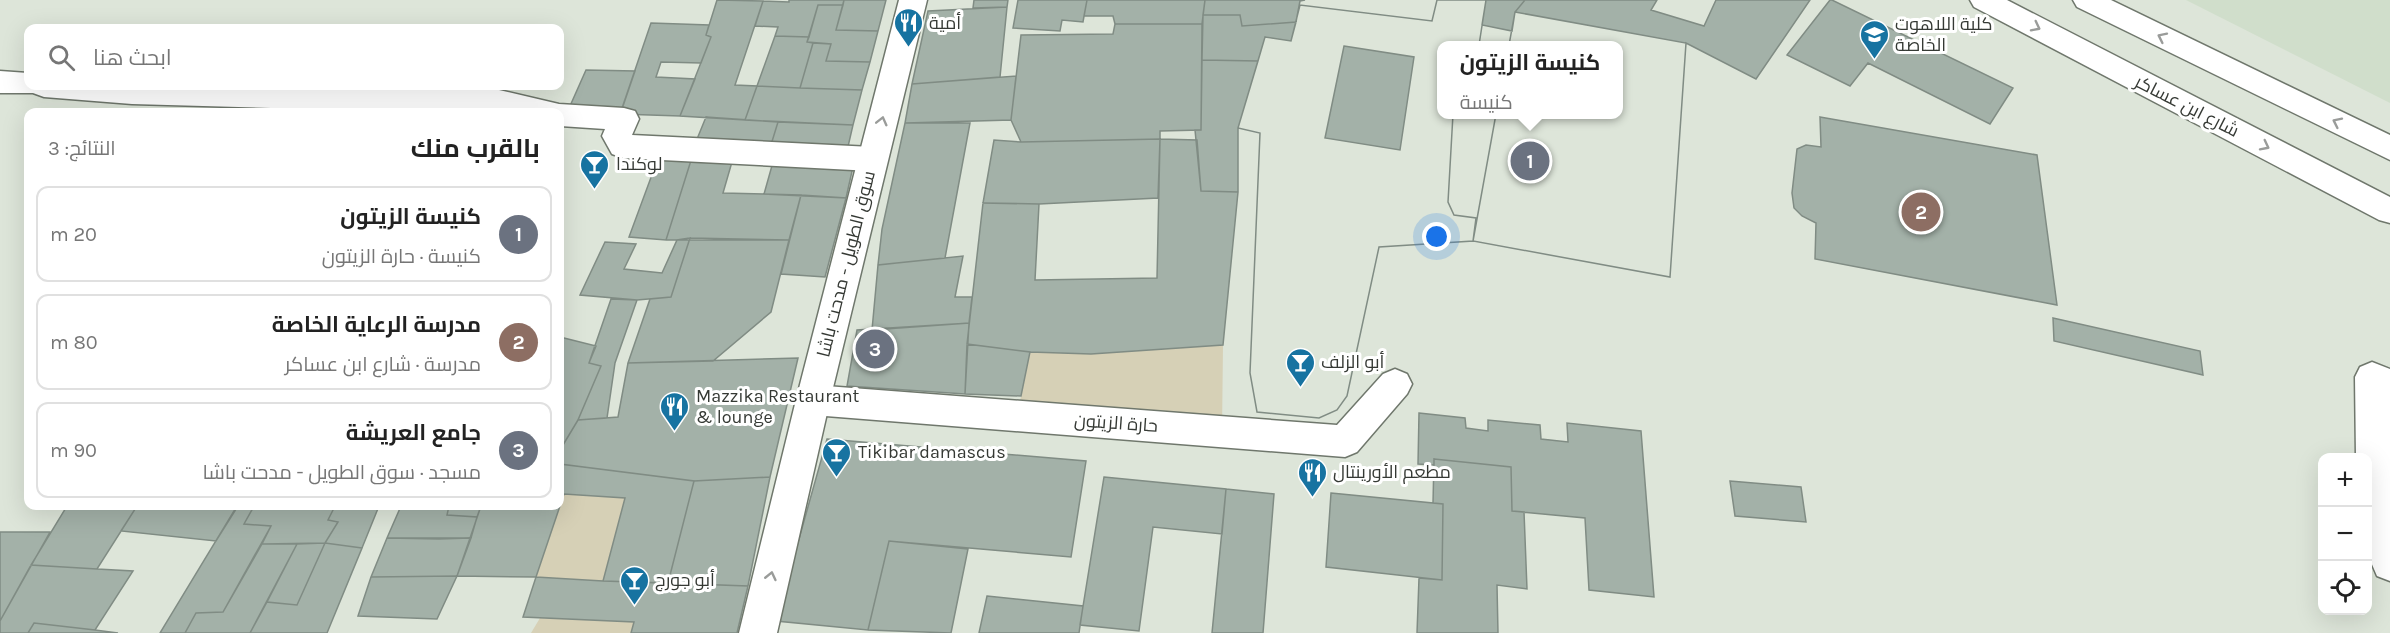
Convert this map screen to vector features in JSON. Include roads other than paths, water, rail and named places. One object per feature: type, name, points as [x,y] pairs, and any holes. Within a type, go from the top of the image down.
[{"type":"street","name":"سوق الطويل - مدحت باشا","points":[[758,633],[872,159],[913,0]]},
{"type":"street","name":"شارع ابن عساكر","points":[[1984,0],[2390,211]]},
{"type":"street","points":[[2087,0],[2390,148]]},
{"type":"street","points":[[0,82],[24,84]]},
{"type":"street","points":[[107,90],[409,101],[475,99],[499,101],[530,108]]},
{"type":"street","points":[[564,115],[624,119],[617,136],[623,146],[872,159]]},
{"type":"street","points":[[2381,380],[2374,529],[2390,564]]},
{"type":"street","name":"حارة الزيتون","points":[[813,400],[1344,441],[1395,384]]},
{"type":"place","name":"أمية","points":[[908,48]]},
{"type":"place","name":"كلية اللاهوت الخاصة","points":[[1874,60]]},
{"type":"place","name":"كنيسة الزيتون","points":[[1530,161]]},
{"type":"place","name":"لوكندا","points":[[595,190]]},
{"type":"place","name":"مدرسة الرعاية الخاصة","points":[[1921,212]]},
{"type":"place","name":"جامع العريشة","points":[[875,349]]},
{"type":"place","name":"أبو الزلف","points":[[1300,388]]},
{"type":"place","name":"Mazzika Restaurant & lounge","points":[[675,432]]},
{"type":"place","name":"Tikibar damascus","points":[[837,478]]},
{"type":"place","name":"مطعم الأورينتال","points":[[1312,498]]},
{"type":"place","name":"أبو جورج","points":[[634,606]]}]
